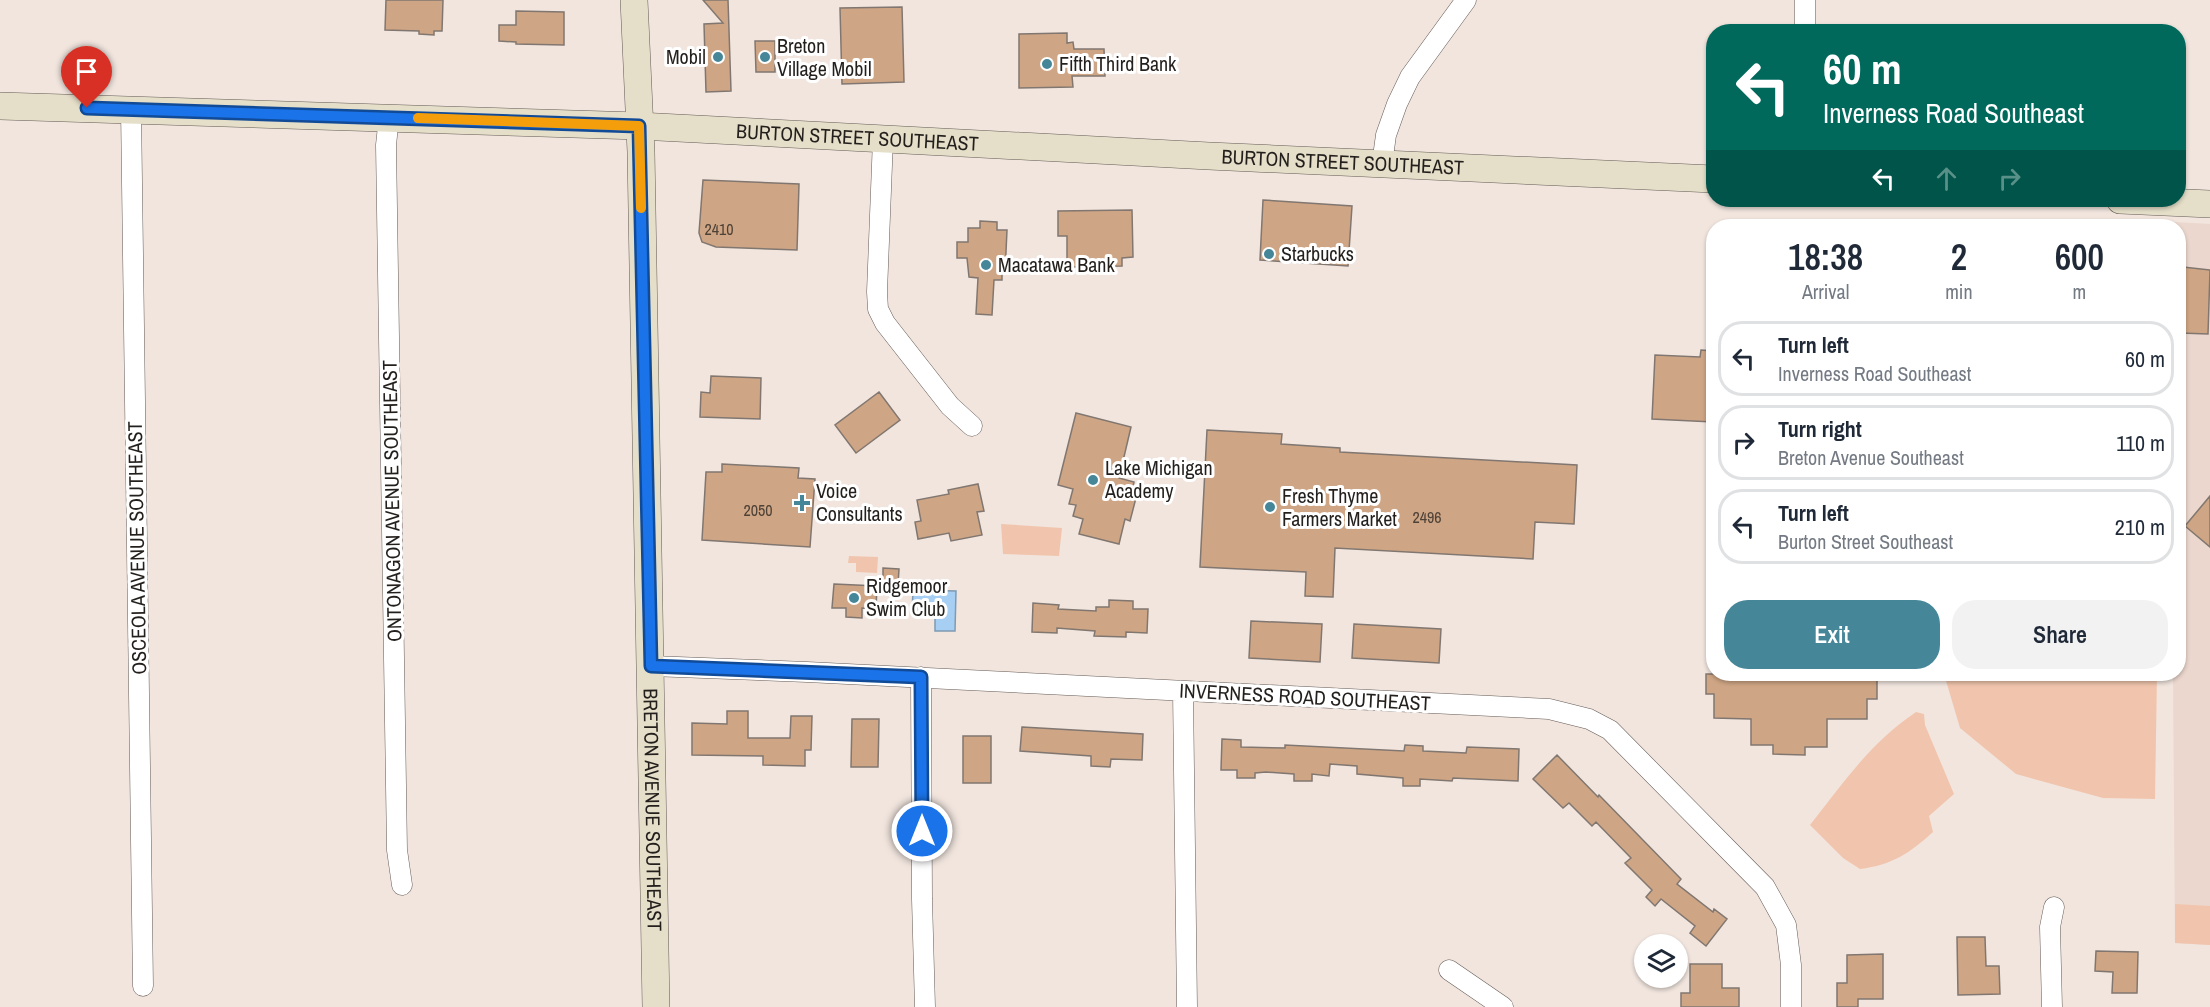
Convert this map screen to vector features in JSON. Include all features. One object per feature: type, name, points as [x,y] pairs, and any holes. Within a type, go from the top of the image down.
[{"type":"main road","name":"BRETON AVENUE SOUTHEAST","points":[[634,0],[651,666],[656,1007]]},
{"type":"main road","name":"BURTON STREET SOUTHEAST","points":[[0,106],[639,126],[1706,179]]},
{"type":"main road","points":[[2186,203],[2210,204]]},
{"type":"street","points":[[1382,164],[1386,135],[1410,77],[1466,0]]},
{"type":"street","points":[[1805,0],[1805,24]]},
{"type":"street","name":"OSCEOLA AVENUE SOUTHEAST","points":[[131,109],[143,986]]},
{"type":"street","name":"ONTONAGON AVENUE SOUTHEAST","points":[[389,117],[386,145],[397,850],[402,885]]},
{"type":"street","points":[[883,138],[877,277],[879,309],[885,323],[950,406],[972,426]]},
{"type":"street","name":"INVERNESS ROAD SOUTHEAST","points":[[651,666],[921,677],[1549,709],[1589,719],[1610,730],[1765,887],[1786,925],[1791,965],[1791,1007]]},
{"type":"street","points":[[921,677],[925,1007]]},
{"type":"street","points":[[1183,691],[1187,1007]]},
{"type":"street","points":[[2052,1007],[2050,927],[2054,907]]},
{"type":"street","points":[[1449,970],[1503,1007]]},
{"type":"shaded area","points":[[2186,223],[2210,224],[2210,945],[2175,943],[2173,681],[2186,681]]},
{"type":"shaded area","points":[[1001,524],[1062,528],[1059,556],[1003,554]]},
{"type":"shaded area","points":[[849,556],[878,557],[877,573],[856,572],[856,563],[848,563]]},
{"type":"shaded area","points":[[1946,681],[2157,681],[2155,799],[2103,798],[2016,774],[1960,728]]},
{"type":"shaded area","points":[[1916,712],[1924,714],[1925,725],[1954,794],[1929,816],[1933,832],[1916,846],[1891,861],[1860,869],[1843,858],[1810,825],[1871,750]]},
{"type":"shaded area","points":[[2175,904],[2210,906],[2210,945],[2175,943]]},
{"type":"water","points":[[913,590],[956,591],[955,631],[935,631],[935,610],[912,614]]},
{"type":"building","points":[[386,0],[443,0],[442,31],[434,31],[434,35],[419,34],[419,31],[385,30]]},
{"type":"building","points":[[703,0],[728,0],[731,91],[706,92],[704,24],[723,23]]},
{"type":"building","points":[[902,7],[904,82],[842,84],[840,8]]},
{"type":"building","points":[[516,11],[564,12],[564,45],[516,44],[516,42],[499,41],[499,25],[516,25]]},
{"type":"building","points":[[1067,33],[1067,43],[1073,42],[1074,49],[1104,49],[1105,76],[1072,76],[1073,87],[1019,88],[1019,34]]},
{"type":"building","name":"Breton Village Mobil","points":[[755,41],[775,41],[775,72],[756,72]]},
{"type":"building","points":[[703,180],[799,184],[797,250],[716,247],[702,242],[699,233]]},
{"type":"building","points":[[1263,200],[1352,206],[1348,266],[1260,260]]},
{"type":"building","points":[[1132,210],[1133,257],[1122,258],[1122,266],[1067,267],[1067,236],[1058,236],[1058,211]]},
{"type":"building","name":"Macatawa Bank","points":[[980,221],[997,222],[997,230],[1007,230],[1005,273],[1002,273],[1002,280],[994,280],[992,315],[976,314],[978,278],[969,277],[967,258],[957,258],[957,242],[968,242],[968,228],[980,228]]},
{"type":"building","points":[[2186,267],[2210,270],[2208,334],[2186,333]]},
{"type":"building","points":[[1701,350],[1706,350],[1706,422],[1652,419],[1655,355],[1700,357]]},
{"type":"building","points":[[711,376],[761,378],[760,419],[700,417],[701,392],[710,393]]},
{"type":"building","points":[[879,392],[900,420],[856,453],[835,425]]},
{"type":"building","name":"Lake Michigan Academy","points":[[1076,413],[1131,427],[1119,478],[1134,482],[1132,493],[1137,494],[1130,521],[1125,519],[1119,544],[1079,534],[1083,519],[1073,516],[1076,505],[1069,504],[1073,489],[1058,485]]},
{"type":"building","points":[[1207,430],[1282,434],[1281,444],[1340,448],[1340,452],[1577,465],[1574,524],[1535,522],[1533,559],[1335,548],[1333,597],[1305,596],[1306,572],[1200,567]]},
{"type":"building","points":[[722,464],[799,468],[798,478],[815,479],[810,547],[702,540],[706,472],[722,472]]},
{"type":"building","points":[[978,484],[984,511],[977,512],[982,535],[951,541],[949,533],[918,539],[915,522],[921,521],[917,500],[949,494],[948,490]]},
{"type":"building","points":[[2210,496],[2210,547],[2186,525]]},
{"type":"building","points":[[883,568],[899,569],[898,585],[883,584]]},
{"type":"building","name":"Ridgemoor Swim Club","points":[[834,584],[877,586],[876,609],[862,608],[862,618],[846,617],[846,608],[832,608]]},
{"type":"building","points":[[1109,600],[1133,601],[1133,609],[1148,609],[1147,633],[1126,632],[1126,637],[1094,636],[1095,631],[1057,628],[1057,633],[1032,632],[1033,603],[1059,605],[1058,609],[1096,611],[1096,607],[1109,607]]},
{"type":"building","points":[[1251,621],[1322,624],[1320,662],[1249,658]]},
{"type":"building","points":[[1354,624],[1441,629],[1439,663],[1352,658]]},
{"type":"building","points":[[1706,681],[1877,681],[1877,699],[1867,699],[1867,719],[1827,719],[1827,747],[1805,747],[1805,755],[1773,754],[1773,745],[1751,745],[1751,719],[1714,718],[1714,694],[1706,694]]},
{"type":"building","points":[[727,711],[748,711],[748,738],[790,738],[791,716],[812,716],[811,750],[805,750],[805,766],[763,765],[763,756],[692,755],[692,723],[727,724]]},
{"type":"building","points":[[852,719],[879,719],[878,767],[851,767]]},
{"type":"building","points":[[1022,727],[1143,734],[1142,760],[1111,759],[1110,767],[1091,766],[1091,756],[1020,751]]},
{"type":"building","points":[[963,736],[991,736],[991,783],[963,783]]},
{"type":"building","points":[[1222,739],[1241,740],[1241,747],[1285,748],[1285,745],[1404,751],[1405,745],[1423,746],[1423,751],[1466,753],[1467,747],[1519,749],[1518,781],[1420,779],[1420,786],[1403,786],[1403,778],[1357,774],[1357,766],[1330,764],[1329,776],[1312,774],[1312,781],[1294,781],[1294,774],[1266,772],[1255,773],[1255,778],[1237,778],[1237,770],[1221,770]]},
{"type":"building","points":[[1557,755],[1681,879],[1677,884],[1713,912],[1714,909],[1727,919],[1706,946],[1690,933],[1695,926],[1661,899],[1655,906],[1646,897],[1652,890],[1625,863],[1631,858],[1596,822],[1592,826],[1569,803],[1563,808],[1533,779]]},
{"type":"building","points":[[1957,937],[1985,937],[1986,966],[1999,966],[2000,994],[1958,995]]},
{"type":"building","points":[[2096,951],[2138,952],[2137,993],[2112,993],[2113,972],[2095,971]]},
{"type":"building","points":[[1883,954],[1883,999],[1858,999],[1858,1007],[1837,1007],[1837,983],[1847,983],[1847,955]]},
{"type":"building","points":[[1690,964],[1722,964],[1722,988],[1739,988],[1739,1007],[1681,1007],[1681,993],[1690,993]]},
{"type":"slow traffic","points":[[418,118],[639,126],[641,208]]},
{"type":"place","name":"Mobil","points":[[718,57]]},
{"type":"place","name":"Breton Village Mobil","points":[[765,57]]},
{"type":"place","name":"Fifth Third Bank","points":[[1047,64]]},
{"type":"place","name":"Starbucks","points":[[1269,254]]},
{"type":"place","name":"Macatawa Bank","points":[[986,265]]},
{"type":"place","name":"Lake Michigan Academy","points":[[1093,480]]},
{"type":"place","name":"Voice Consultants","points":[[802,503]]},
{"type":"place","name":"Fresh Thyme Farmers Market","points":[[1270,507]]},
{"type":"place","name":"Ridgemoor Swim Club","points":[[854,598]]},
{"type":"route","points":[[87,108],[639,126],[651,666],[921,677],[922,831]]}]
